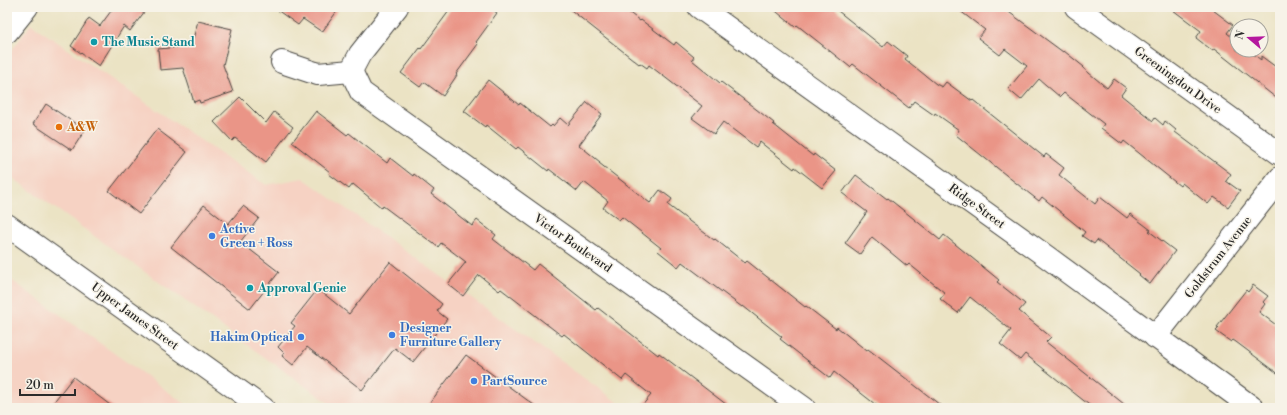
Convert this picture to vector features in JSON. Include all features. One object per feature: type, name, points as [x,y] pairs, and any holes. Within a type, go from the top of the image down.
[{"type":"street","points":[[7,32],[27,7]]},
{"type":"street","points":[[282,62],[318,74],[351,71],[360,54],[397,7]]},
{"type":"street","name":"Ridge Street","points":[[699,7],[1047,257],[1253,408]]},
{"type":"street","name":"Greeningdon Drive","points":[[1076,7],[1280,154]]},
{"type":"street","name":"Victor Boulevard","points":[[351,71],[361,92],[804,408]]},
{"type":"street","name":"Goldstrum Avenue","points":[[1155,337],[1280,178]]},
{"type":"street","name":"Upper James Street","points":[[7,225],[263,408]]},
{"type":"shaded area","points":[[31,24],[266,185],[303,178],[625,408],[336,408],[7,174],[7,57]]},
{"type":"shaded area","points":[[7,277],[191,408],[7,408]]},
{"type":"building","points":[[114,7],[148,7],[130,31],[124,26],[99,66],[71,46],[89,18],[100,26]]},
{"type":"building","points":[[273,7],[340,7],[322,32],[303,19],[298,25]]},
{"type":"building","points":[[452,7],[489,7],[497,13],[476,42],[478,44],[456,74],[457,75],[443,96],[424,82],[420,87],[401,73]]},
{"type":"building","points":[[567,7],[622,7],[674,45],[676,42],[694,57],[692,60],[720,83],[721,82],[774,123],[773,124],[813,156],[814,154],[836,171],[822,188],[795,167],[794,169],[760,142],[756,147],[723,122],[714,134],[692,118],[702,106],[649,65],[647,68],[640,63],[639,64]]},
{"type":"building","points":[[771,7],[833,7],[883,47],[888,41],[907,56],[905,59],[936,84],[942,87],[946,82],[972,101],[973,100],[1044,157],[1046,154],[1064,168],[1059,175],[1095,204],[1100,197],[1127,218],[1130,214],[1175,251],[1150,284],[1139,275],[1140,274],[1097,240],[1094,244],[1082,236],[1085,232],[1042,197],[1039,201],[956,135],[959,130],[935,113],[934,115],[914,101],[909,108],[853,64],[850,67],[797,25],[795,27]]},
{"type":"building","points":[[955,7],[1002,7],[1063,52],[1064,51],[1107,88],[1114,79],[1126,88],[1121,95],[1153,121],[1155,118],[1163,125],[1165,121],[1176,130],[1175,132],[1231,174],[1226,181],[1240,191],[1228,207],[1214,197],[1208,204],[1182,183],[1180,186],[1124,141],[1122,144],[1101,128],[1104,124],[1064,93],[1060,97],[1039,79],[1021,100],[1008,89],[1027,66],[1005,49],[1000,55],[978,38],[985,30]]},
{"type":"building","points":[[1169,7],[1209,7],[1229,22],[1229,30],[1227,33],[1229,35],[1229,58],[1258,58],[1261,60],[1261,58],[1264,58],[1280,70],[1280,101],[1214,49],[1213,51],[1196,38],[1201,31]]},
{"type":"building","points":[[198,21],[232,29],[223,65],[233,92],[200,103],[199,100],[194,102],[183,68],[160,70],[158,49],[191,46]]},
{"type":"building","points":[[488,80],[550,127],[552,125],[553,126],[560,118],[568,125],[587,102],[602,114],[579,145],[600,162],[599,163],[650,203],[660,190],[672,199],[668,205],[745,263],[747,261],[805,307],[806,306],[836,329],[837,327],[867,351],[868,349],[944,408],[880,408],[834,372],[830,378],[780,339],[782,337],[743,306],[742,307],[682,262],[678,267],[658,251],[661,248],[622,217],[619,220],[603,208],[608,201],[584,182],[577,191],[549,169],[548,171],[518,147],[516,149],[486,125],[485,127],[464,111]]},
{"type":"building","points":[[240,97],[266,123],[274,112],[293,127],[266,162],[235,138],[232,141],[214,122]]},
{"type":"building","name":"A&W","points":[[46,104],[85,130],[72,150],[33,124]]},
{"type":"building","points":[[316,111],[347,135],[349,133],[387,163],[390,158],[413,176],[414,174],[434,190],[431,194],[472,226],[477,220],[496,235],[493,239],[533,270],[538,264],[596,310],[598,308],[658,355],[659,353],[731,408],[640,408],[651,395],[626,375],[622,380],[564,334],[562,336],[501,289],[499,291],[479,275],[463,296],[448,284],[466,262],[441,243],[438,247],[383,206],[382,208],[353,184],[349,189],[292,142]]},
{"type":"building","points":[[157,129],[187,152],[139,214],[109,191]]},
{"type":"building","points":[[856,175],[887,199],[888,198],[940,240],[944,235],[999,280],[997,282],[1025,304],[1019,311],[1051,337],[1046,342],[1129,408],[1093,408],[1025,354],[1020,360],[1000,344],[1011,330],[970,297],[958,313],[940,299],[945,293],[909,264],[907,266],[872,237],[860,254],[845,243],[867,212],[842,193]]},
{"type":"building","points":[[204,205],[228,224],[243,206],[259,218],[240,242],[279,272],[250,309],[171,247]]},
{"type":"building","name":"Designer Furniture Gallery","points":[[390,262],[442,304],[437,311],[447,319],[413,362],[395,348],[362,390],[307,347],[293,365],[282,356],[284,353],[278,347],[295,326],[291,323],[318,289],[349,314]]},
{"type":"building","points":[[1253,285],[1268,296],[1263,302],[1265,304],[1259,312],[1280,328],[1280,375],[1236,342],[1233,340],[1231,342],[1216,331],[1219,328],[1217,327],[1246,290],[1248,292]]},
{"type":"building","name":"PartSource","points":[[466,355],[538,408],[426,408]]},
{"type":"building","points":[[73,377],[114,408],[49,408]]},
{"type":"place","name":"The Music Stand","points":[[94,42]]},
{"type":"place","name":"A&W","points":[[59,127]]},
{"type":"place","name":"Active Green + Ross","points":[[212,236]]},
{"type":"place","name":"Approval Genie","points":[[250,288]]},
{"type":"place","name":"Designer Furniture Gallery","points":[[392,335]]},
{"type":"place","name":"Hakim Optical","points":[[301,337]]},
{"type":"place","name":"PartSource","points":[[474,381]]}]
